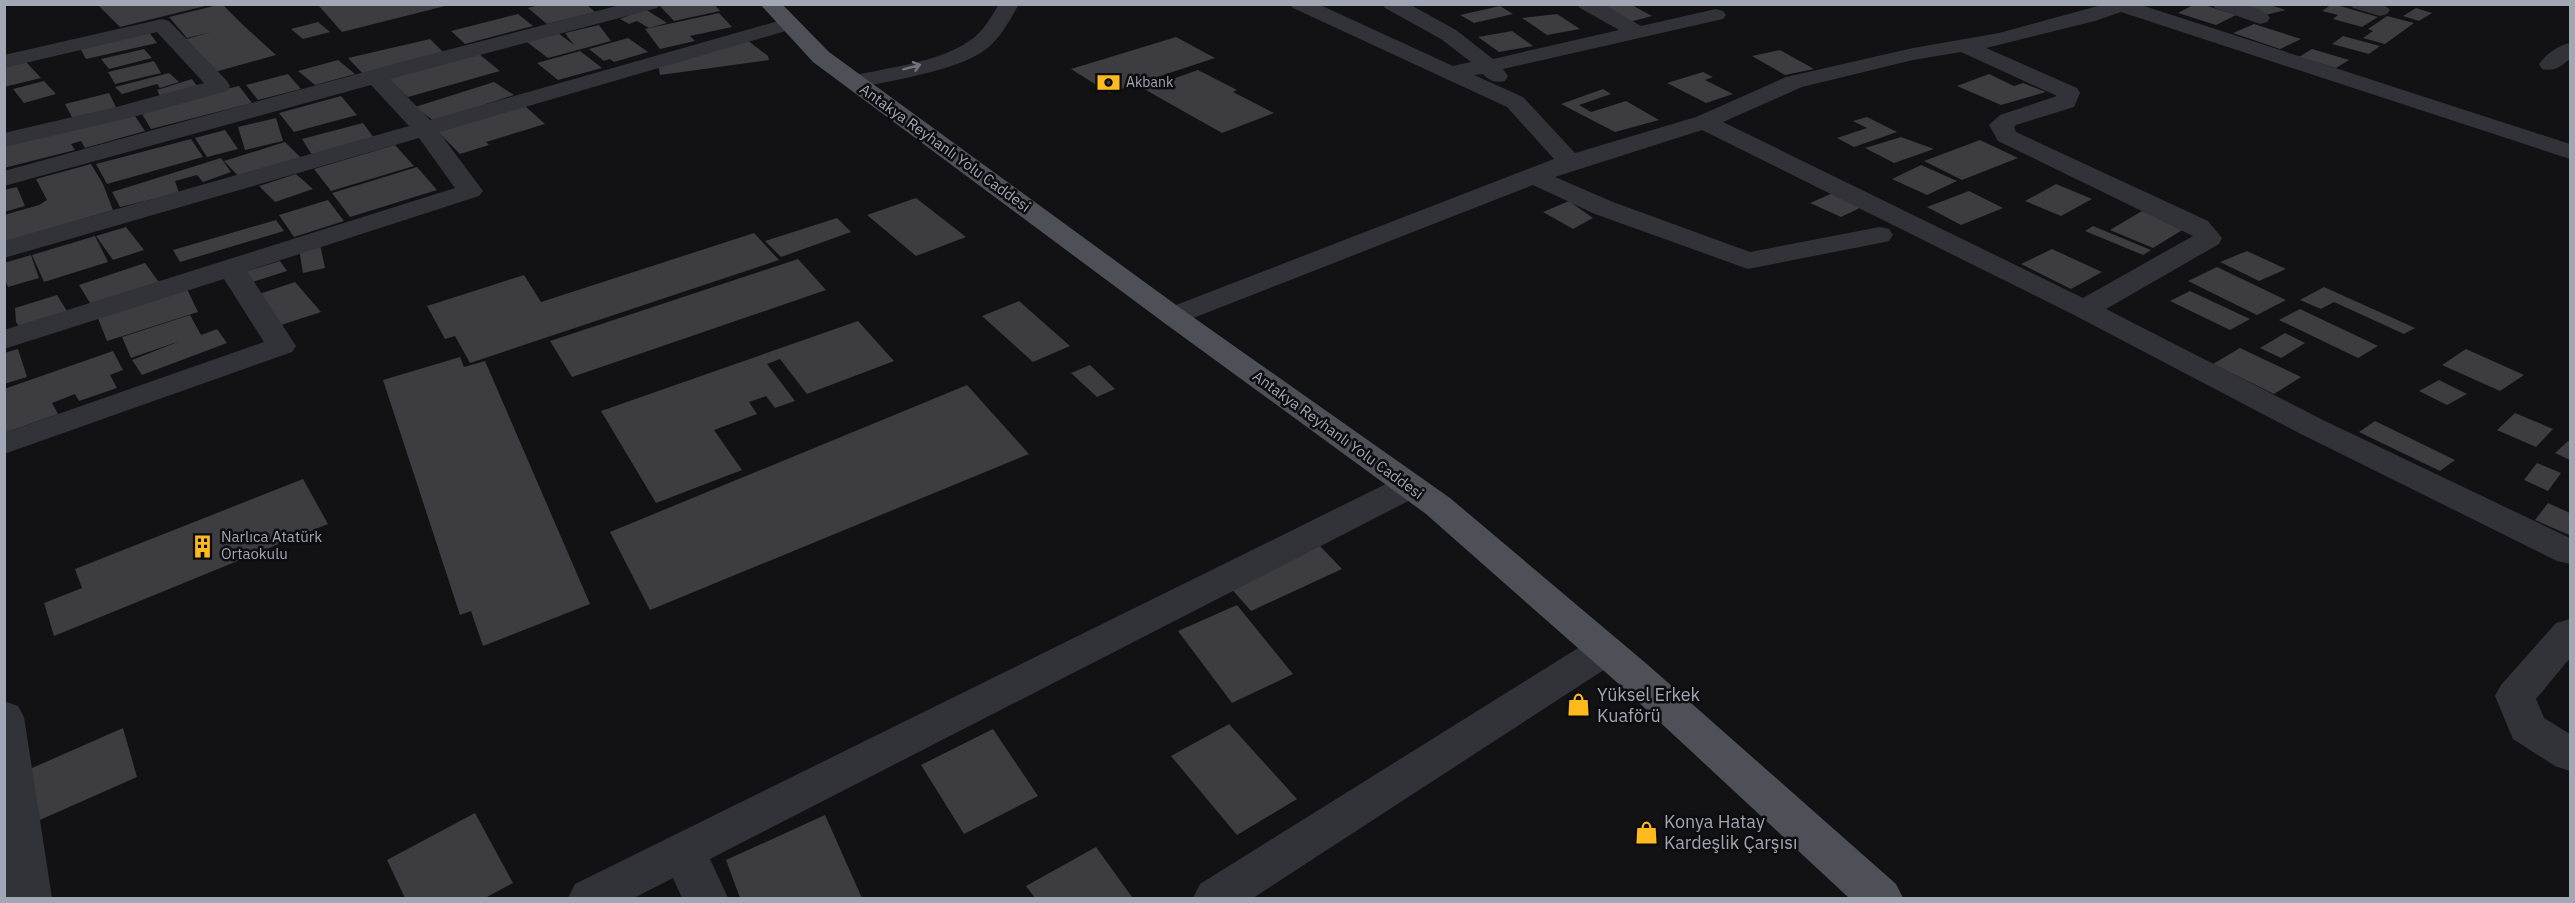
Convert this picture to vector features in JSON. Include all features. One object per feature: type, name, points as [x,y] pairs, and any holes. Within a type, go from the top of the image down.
[{"type":"main road","name":"Antakya Reyhanlı Yolu Caddesi","points":[[779,14],[821,57],[1173,316],[1438,506],[1605,650],[1880,898]]},
{"type":"street","points":[[4,179],[650,4]]},
{"type":"street","points":[[855,82],[944,59],[976,47],[992,31],[1009,4]]},
{"type":"street","points":[[1392,4],[1438,27],[1489,66],[1507,87],[1515,102],[1569,162]]},
{"type":"street","points":[[1587,4],[1637,32]]},
{"type":"street","points":[[2222,4],[2260,18]]},
{"type":"street","points":[[2360,4],[2380,10]]},
{"type":"street","points":[[1173,316],[1569,162],[1704,122],[1794,82],[2088,17],[2121,5],[2571,152]]},
{"type":"street","points":[[1313,6],[1448,73],[1515,102]]},
{"type":"street","points":[[4,250],[424,128],[779,14]]},
{"type":"street","points":[[1448,73],[1489,66],[1716,15]]},
{"type":"street","points":[[4,62],[162,25],[219,86],[124,112],[4,140]]},
{"type":"street","points":[[1963,45],[2069,93],[2066,102],[2008,120],[2001,125],[2006,136],[2199,227],[2209,238],[2084,309]]},
{"type":"street","points":[[2550,64],[2571,49]]},
{"type":"street","points":[[4,340],[470,191],[424,128],[376,77]]},
{"type":"street","points":[[1704,122],[2084,309],[2312,427],[2571,552]]},
{"type":"street","points":[[1535,177],[1604,208],[1748,261],[1880,235]]},
{"type":"street","points":[[4,444],[281,346],[231,268]]},
{"type":"street","points":[[591,898],[1410,486]]},
{"type":"street","points":[[2571,633],[2515,696],[2527,728],[2571,754]]},
{"type":"street","points":[[1216,898],[1605,650]]},
{"type":"street","points":[[4,717],[29,898]]},
{"type":"street","points":[[684,851],[705,898]]},
{"type":"building","points":[[97,4],[209,4],[209,5],[120,27]]},
{"type":"building","points":[[222,4],[276,55],[215,72],[183,40],[211,32],[187,38],[169,17]]},
{"type":"building","points":[[326,4],[449,5],[342,32],[319,6]]},
{"type":"building","points":[[543,4],[586,4],[595,12],[547,24],[528,8]]},
{"type":"building","points":[[658,4],[714,4],[720,11],[674,21]]},
{"type":"building","points":[[1592,4],[1630,4],[1652,16],[1626,23]]},
{"type":"building","points":[[2195,4],[2236,15],[2216,25],[2178,13]]},
{"type":"building","points":[[2332,4],[2378,17],[2362,27],[2333,19],[2338,15],[2322,11]]},
{"type":"building","points":[[2226,5],[2273,6],[2286,10],[2261,16]]},
{"type":"building","points":[[1500,6],[1513,14],[1474,23],[1460,15]]},
{"type":"building","points":[[2416,8],[2432,13],[2419,21],[2403,16]]},
{"type":"building","points":[[645,9],[667,23],[649,28],[637,21],[629,24],[620,19]]},
{"type":"building","points":[[719,13],[732,27],[690,36],[695,41],[660,49],[645,29]]},
{"type":"building","points":[[518,14],[533,26],[465,44],[451,31]]},
{"type":"building","points":[[1557,14],[1580,29],[1547,35],[1522,18]]},
{"type":"building","points":[[2387,16],[2414,23],[2385,44],[2363,38],[2373,31],[2368,29]]},
{"type":"building","points":[[318,22],[330,32],[303,39],[291,29]]},
{"type":"building","points":[[2254,24],[2301,39],[2280,49],[2233,33]]},
{"type":"building","points":[[599,25],[611,41],[548,58],[527,42],[558,33],[574,45],[565,33]]},
{"type":"building","points":[[1512,31],[1533,46],[1499,52],[1478,37]]},
{"type":"building","points":[[149,32],[157,43],[86,59],[80,48]]},
{"type":"building","points":[[2343,36],[2380,46],[2369,54],[2332,44]]},
{"type":"building","points":[[1176,37],[1215,58],[1109,93],[1071,69]]},
{"type":"building","points":[[628,38],[648,52],[614,62],[610,59],[604,61],[589,49]]},
{"type":"building","points":[[430,39],[447,56],[365,76],[348,58]]},
{"type":"building","points":[[746,39],[768,56],[769,60],[660,75],[658,64]]},
{"type":"building","points":[[144,49],[152,58],[109,69],[101,59]]},
{"type":"building","points":[[2312,49],[2349,60],[2336,68],[2299,57]]},
{"type":"building","points":[[1780,50],[1814,69],[1785,75],[1752,56]]},
{"type":"building","points":[[580,51],[602,68],[558,80],[537,63]]},
{"type":"building","points":[[479,54],[500,71],[408,97],[389,79]]},
{"type":"building","points":[[338,60],[355,74],[315,85],[298,71]]},
{"type":"building","points":[[154,61],[161,73],[115,84],[108,72]]},
{"type":"building","points":[[26,62],[41,78],[4,87],[4,67]]},
{"type":"building","points":[[1198,70],[1237,90],[1233,92],[1274,113],[1222,133],[1144,89]]},
{"type":"building","points":[[1703,72],[1713,77],[1705,80],[1733,94],[1706,103],[1667,83]]},
{"type":"building","points":[[169,73],[179,82],[160,88],[157,84],[122,94],[115,87]]},
{"type":"building","points":[[288,74],[301,89],[258,100],[246,85]]},
{"type":"building","points":[[1989,74],[2014,86],[2023,83],[2046,92],[2001,105],[1957,86]]},
{"type":"building","points":[[192,79],[199,89],[162,100],[157,90]]},
{"type":"building","points":[[44,81],[56,94],[24,103],[13,89]]},
{"type":"building","points":[[494,82],[514,95],[434,121],[415,107]]},
{"type":"building","points":[[239,86],[252,103],[151,129],[139,109]]},
{"type":"building","points":[[1603,89],[1611,94],[1579,105],[1591,112],[1626,101],[1659,120],[1615,132],[1561,104]]},
{"type":"building","points":[[109,93],[117,109],[73,119],[65,104]]},
{"type":"building","points":[[341,96],[357,115],[294,132],[279,113]]},
{"type":"building","points":[[525,106],[545,124],[486,142],[489,145],[460,154],[438,132]]},
{"type":"building","points":[[133,113],[145,131],[85,148],[81,141],[71,144],[75,150],[4,168],[4,145]]},
{"type":"building","points":[[1867,117],[1897,132],[1854,147],[1837,138],[1867,128],[1853,121]]},
{"type":"building","points":[[276,118],[283,141],[245,150],[238,127]]},
{"type":"building","points":[[363,123],[374,138],[312,155],[302,139]]},
{"type":"building","points":[[225,130],[238,149],[207,157],[195,138]]},
{"type":"building","points":[[1901,137],[1934,149],[1894,163],[1865,148]]},
{"type":"building","points":[[191,139],[203,157],[107,184],[96,164]]},
{"type":"building","points":[[1980,140],[2018,158],[1962,180],[1924,161]]},
{"type":"building","points":[[285,142],[303,160],[241,179],[224,161]]},
{"type":"building","points":[[395,145],[414,166],[331,191],[314,169]]},
{"type":"building","points":[[221,158],[231,172],[203,182],[197,175],[175,181],[179,193],[120,207],[112,192]]},
{"type":"building","points":[[91,164],[103,184],[113,210],[4,242],[4,215],[39,205],[47,200],[36,179]]},
{"type":"building","points":[[1921,165],[1957,181],[1927,195],[1892,179]]},
{"type":"building","points":[[417,167],[437,190],[350,217],[332,193]]},
{"type":"building","points":[[296,174],[313,189],[275,202],[259,186]]},
{"type":"building","points":[[2056,184],[2092,199],[2061,216],[2025,201]]},
{"type":"building","points":[[17,187],[25,206],[4,212],[4,190]]},
{"type":"building","points":[[1969,191],[2003,208],[1961,225],[1927,207]]},
{"type":"building","points":[[1833,193],[1862,207],[1841,217],[1810,203]]},
{"type":"building","points":[[916,198],[966,237],[916,256],[867,215]]},
{"type":"building","points":[[328,200],[344,221],[294,237],[279,215]]},
{"type":"building","points":[[1569,201],[1593,218],[1573,229],[1543,212]]},
{"type":"building","points":[[2142,211],[2184,229],[2153,248],[2110,230]]},
{"type":"building","points":[[837,218],[851,232],[781,257],[765,241]]},
{"type":"building","points":[[276,220],[284,231],[180,262],[173,250]]},
{"type":"building","points":[[2093,226],[2151,250],[2143,255],[2085,231]]},
{"type":"building","points":[[126,227],[144,250],[113,260],[96,236]]},
{"type":"building","points":[[754,233],[779,260],[470,363],[455,336],[445,339],[427,306],[524,275],[541,302]]},
{"type":"building","points":[[95,236],[108,262],[44,282],[32,255]]},
{"type":"building","points":[[320,244],[325,268],[303,273],[299,249]]},
{"type":"building","points":[[2052,249],[2102,272],[2071,289],[2021,264]]},
{"type":"building","points":[[2247,251],[2286,269],[2259,281],[2220,262]]},
{"type":"building","points":[[31,255],[39,278],[8,287],[4,277],[4,263]]},
{"type":"building","points":[[798,259],[826,290],[572,377],[550,341]]},
{"type":"building","points":[[280,261],[287,271],[249,283],[244,272]]},
{"type":"building","points":[[145,263],[161,285],[93,308],[79,285]]},
{"type":"building","points":[[2217,267],[2286,300],[2257,315],[2188,281]]},
{"type":"building","points":[[295,282],[321,312],[278,326],[259,294]]},
{"type":"building","points":[[186,287],[198,312],[107,341],[97,316]]},
{"type":"building","points":[[2324,287],[2415,328],[2404,334],[2334,302],[2321,309],[2300,300]]},
{"type":"building","points":[[2190,291],[2250,319],[2230,330],[2170,301]]},
{"type":"building","points":[[57,295],[70,316],[22,331],[16,322],[15,308]]},
{"type":"building","points":[[1019,301],[1070,346],[1033,362],[982,316]]},
{"type":"building","points":[[2300,309],[2378,346],[2358,358],[2279,320]]},
{"type":"building","points":[[190,315],[201,335],[217,329],[227,343],[142,375],[132,360],[180,341],[131,358],[122,337]]},
{"type":"building","points":[[858,321],[894,361],[807,394],[780,359],[767,364],[795,401],[775,408],[766,396],[749,402],[757,414],[714,430],[742,470],[656,503],[601,411]]},
{"type":"building","points":[[2285,333],[2305,343],[2281,358],[2260,348]]},
{"type":"building","points":[[2240,348],[2301,377],[2274,394],[2213,364]]},
{"type":"building","points":[[18,349],[27,377],[4,384],[4,353]]},
{"type":"building","points":[[2466,349],[2524,375],[2500,391],[2442,365]]},
{"type":"building","points":[[113,351],[123,370],[110,375],[117,388],[79,401],[75,394],[52,403],[58,414],[4,433],[4,389]]},
{"type":"building","points":[[460,357],[464,367],[485,361],[590,604],[483,646],[471,611],[460,615],[383,380]]},
{"type":"building","points":[[1090,365],[1115,389],[1097,397],[1071,373]]},
{"type":"building","points":[[2439,380],[2467,394],[2447,405],[2419,391]]},
{"type":"building","points":[[967,385],[1029,454],[650,610],[610,532]]},
{"type":"building","points":[[2515,413],[2553,429],[2536,447],[2497,430]]},
{"type":"building","points":[[2375,421],[2455,460],[2440,471],[2359,432]]},
{"type":"building","points":[[2568,441],[2570,442],[2570,460],[2555,453]]},
{"type":"building","points":[[2537,463],[2561,473],[2548,491],[2524,480]]},
{"type":"building","name":"Narlıca Atatürk Ortaokulu","points":[[303,479],[328,524],[54,636],[44,603],[82,588],[75,569]]},
{"type":"building","points":[[2548,503],[2570,513],[2569,535],[2535,520]]},
{"type":"building","points":[[1320,546],[1342,569],[1251,611],[1229,586]]},
{"type":"building","points":[[1237,605],[1293,674],[1232,703],[1178,631]]},
{"type":"building","points":[[1229,724],[1297,799],[1237,835],[1171,756]]},
{"type":"building","points":[[123,728],[137,777],[33,823],[23,772]]},
{"type":"building","points":[[993,729],[1038,796],[964,834],[921,765]]},
{"type":"building","points":[[475,813],[513,883],[485,898],[405,898],[387,860]]},
{"type":"building","points":[[825,815],[862,898],[740,898],[726,860]]},
{"type":"building","points":[[1096,847],[1132,897],[1035,898],[1026,886]]},
{"type":"place","name":"Akbank","points":[[1108,82]]},
{"type":"place","name":"Narlıca Atatürk Ortaokulu","points":[[203,546]]},
{"type":"place","name":"Yüksel Erkek Kuaförü","points":[[1579,705]]},
{"type":"place","name":"Konya Hatay Kardeşlik Çarşısı","points":[[1646,832]]}]
